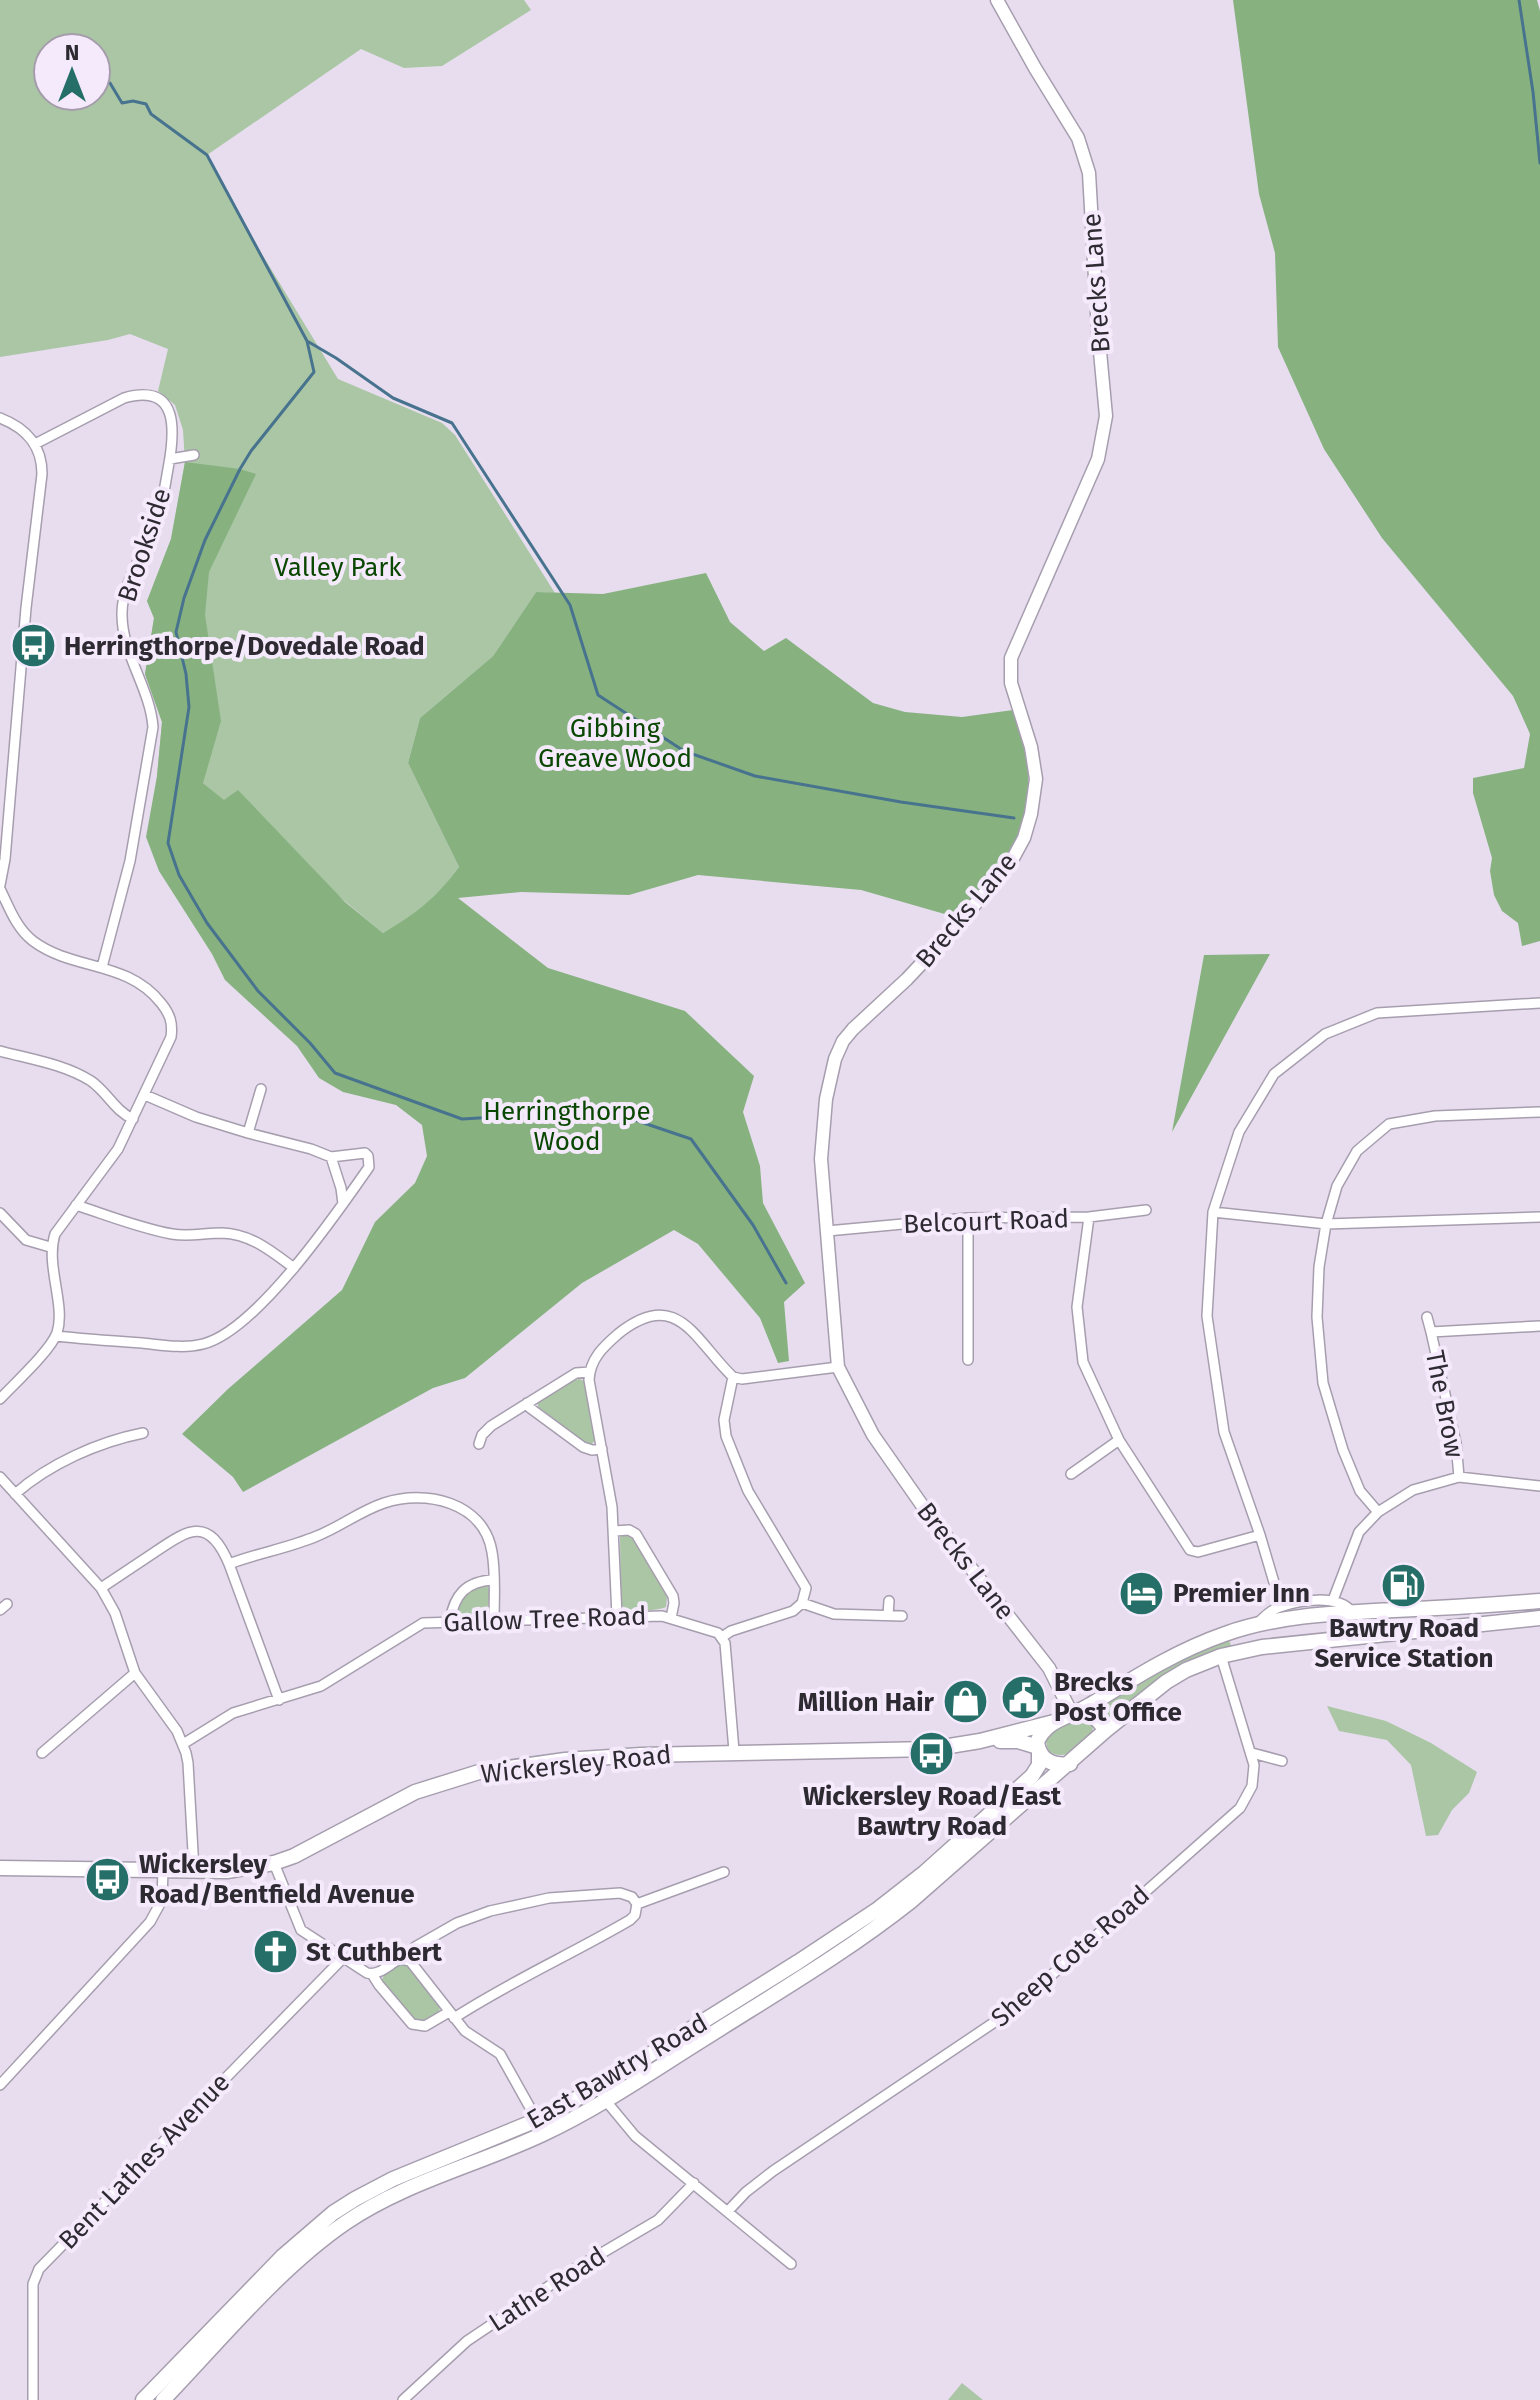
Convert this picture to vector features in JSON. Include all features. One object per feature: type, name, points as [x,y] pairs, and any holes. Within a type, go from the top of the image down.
[{"type":"main road","name":"Wickersley Road","points":[[0,1868],[227,1871],[274,1863],[312,1848],[415,1792],[479,1772],[565,1760],[734,1751],[931,1749],[980,1741],[1054,1722],[1079,1711],[1173,1655],[1257,1624],[1353,1612],[1540,1601]]},
{"type":"main road","points":[[1353,1612],[1363,1616],[1367,1622],[1367,1630],[1361,1637]]},
{"type":"main road","name":"East Bawtry Road","points":[[143,2400],[283,2256],[333,2213],[393,2179],[606,2101],[803,1977],[887,1920],[936,1881],[1106,1730],[1186,1670],[1221,1656],[1262,1647],[1540,1618]]},
{"type":"main road","points":[[1079,1711],[1106,1730]]},
{"type":"main road","name":"East Bawtry Road","points":[[163,2400],[274,2283],[344,2223],[385,2200],[540,2127],[878,1909],[924,1873],[1032,1776],[1039,1765],[1040,1735],[1054,1722]]},
{"type":"main road","name":"Wickersley Road","points":[[980,1741],[1018,1741],[1038,1749],[1049,1762],[1070,1764]]},
{"type":"street","name":"Brecks Lane","points":[[997,0],[1078,138],[1089,173],[1106,416],[1098,459],[1011,658],[1011,683],[1031,747],[1036,779],[1024,838],[1011,862],[954,929],[843,1041],[829,1078],[821,1159],[838,1367],[873,1435],[924,1508],[1079,1711]]},
{"type":"street","name":"Brookside","points":[[35,444],[124,398],[138,394],[149,395],[168,407],[172,415],[170,459],[158,517],[121,611],[124,637],[149,704],[153,727],[130,861],[102,967]]},
{"type":"street","points":[[0,418],[19,427],[35,444],[40,454],[42,474],[0,887],[20,929],[31,940],[70,959],[125,974],[145,987],[168,1012],[173,1025],[171,1037],[133,1119],[108,1164],[55,1234],[50,1247],[58,1315],[56,1336],[0,1399]]},
{"type":"street","points":[[170,459],[194,455]]},
{"type":"street","points":[[1281,1606],[1224,1432],[1207,1316],[1213,1212],[1239,1132],[1274,1074],[1325,1034],[1377,1013],[1540,1003]]},
{"type":"street","points":[[0,1051],[76,1073],[102,1089],[123,1114],[133,1119]]},
{"type":"street","points":[[248,1133],[261,1089]]},
{"type":"street","points":[[56,1336],[175,1346],[204,1344],[217,1339],[240,1322],[294,1268],[369,1167],[368,1156],[360,1153],[331,1157],[196,1117],[145,1095]]},
{"type":"street","points":[[1378,1512],[1360,1491],[1343,1450],[1323,1383],[1317,1317],[1319,1267],[1326,1224],[1337,1186],[1357,1151],[1389,1124],[1435,1116],[1540,1112]]},
{"type":"street","points":[[331,1157],[343,1204]]},
{"type":"street","points":[[76,1205],[170,1233],[189,1236],[218,1233],[250,1239],[294,1268]]},
{"type":"street","name":"Belcourt Road","points":[[827,1231],[968,1218],[1089,1217],[1146,1210]]},
{"type":"street","points":[[1213,1212],[1326,1224],[1540,1217]]},
{"type":"street","points":[[0,1213],[26,1240],[50,1247]]},
{"type":"street","points":[[1089,1217],[1077,1307],[1083,1362],[1119,1440],[1190,1550],[1198,1552],[1260,1535]]},
{"type":"street","points":[[968,1218],[968,1360]]},
{"type":"street","points":[[617,1616],[615,1531],[590,1389],[590,1372],[605,1345],[644,1317],[668,1316],[687,1325],[733,1377],[742,1379],[838,1367]]},
{"type":"street","name":"The Brow","points":[[1427,1317],[1456,1443],[1459,1477]]},
{"type":"street","name":"The Brow","points":[[1431,1332],[1540,1326]]},
{"type":"street","points":[[479,1444],[486,1430],[527,1403],[576,1373],[590,1372]]},
{"type":"street","points":[[733,1377],[724,1420],[726,1436],[748,1491],[806,1588],[802,1603],[793,1611],[731,1631],[722,1637],[734,1751]]},
{"type":"street","points":[[527,1403],[583,1447],[602,1449]]},
{"type":"street","points":[[15,1494],[34,1479],[93,1448],[143,1433]]},
{"type":"street","points":[[1071,1474],[1119,1440]]},
{"type":"street","points":[[0,1477],[101,1588],[115,1613],[135,1673],[177,1731],[188,1763],[194,1870]]},
{"type":"street","points":[[1333,1600],[1359,1532],[1378,1512],[1413,1490],[1459,1477],[1540,1486]]},
{"type":"street","points":[[229,1564],[320,1535],[380,1504],[397,1499],[441,1499],[457,1505],[477,1521],[490,1543],[494,1620]]},
{"type":"street","points":[[615,1531],[629,1530],[636,1534],[673,1596],[671,1618]]},
{"type":"street","points":[[101,1588],[182,1534],[190,1531],[213,1537],[229,1564],[279,1700]]},
{"type":"street","points":[[450,1621],[454,1603],[468,1587],[481,1581],[494,1580]]},
{"type":"street","points":[[1257,1624],[1281,1606],[1333,1600],[1353,1612]]},
{"type":"street","points":[[888,1615],[889,1601]]},
{"type":"street","points":[[802,1603],[834,1614],[902,1616]]},
{"type":"street","name":"Gallow Tree Road","points":[[183,1744],[233,1713],[321,1686],[423,1623],[662,1616],[714,1631],[722,1637]]},
{"type":"street","name":"Sheep Cote Road","points":[[728,2211],[773,2171],[1011,2011],[1240,1808],[1252,1786],[1252,1753],[1221,1656]]},
{"type":"street","points":[[42,1753],[135,1673]]},
{"type":"street","points":[[1252,1753],[1282,1761]]},
{"type":"street","points":[[274,1863],[301,1930],[367,1973],[381,1971],[400,1959],[413,1964],[465,2031],[500,2054],[540,2127]]},
{"type":"street","points":[[0,2085],[150,1922],[162,1900],[163,1870]]},
{"type":"street","points":[[637,1904],[724,1872]]},
{"type":"street","points":[[406,1959],[415,1947],[457,1923],[490,1911],[549,1898],[607,1893],[626,1894],[637,1904]]},
{"type":"street","points":[[372,1974],[412,2024],[425,2026],[575,1952],[630,1920],[635,1915],[637,1904]]},
{"type":"street","name":"Bent Lathes Avenue","points":[[33,2400],[33,2284],[39,2269],[342,1959]]},
{"type":"street","points":[[598,2087],[635,2136],[791,2264]]},
{"type":"street","name":"Lathe Road","points":[[403,2400],[467,2341],[573,2270],[658,2220],[694,2183]]},
{"type":"green space","name":"Valley Park","points":[[0,0],[524,0],[531,10],[442,66],[404,68],[361,49],[207,155],[260,251],[338,379],[442,423],[455,435],[555,593],[536,592],[493,656],[420,718],[408,763],[459,867],[416,912],[383,933],[203,783],[157,776],[162,722],[145,674],[154,618],[147,601],[171,539],[185,462],[183,430],[175,405],[158,391],[168,349],[130,334],[0,357]]},
{"type":"green space","points":[[1233,0],[1537,0],[1540,11],[1540,941],[1522,946],[1518,923],[1502,911],[1494,895],[1490,871],[1492,858],[1473,793],[1473,778],[1524,768],[1530,734],[1513,696],[1382,538],[1324,449],[1278,347],[1275,253],[1259,194]]},
{"type":"green space","points":[[185,462],[256,474],[209,572],[205,615],[221,721],[203,783],[224,800],[238,790],[345,902],[383,933],[425,904],[459,867],[408,763],[420,718],[493,656],[536,592],[603,594],[706,573],[730,622],[764,651],[786,638],[873,703],[905,712],[962,717],[1013,710],[1023,737],[1027,761],[1028,793],[1022,824],[1002,866],[955,917],[861,890],[698,875],[629,895],[521,892],[458,898],[548,968],[685,1011],[754,1076],[743,1112],[760,1166],[763,1203],[805,1283],[784,1302],[789,1361],[778,1363],[760,1318],[698,1244],[674,1230],[582,1283],[465,1378],[433,1388],[243,1492],[233,1477],[182,1434],[228,1389],[342,1290],[375,1222],[415,1183],[427,1156],[422,1125],[396,1105],[343,1092],[319,1078],[297,1046],[225,980],[159,871],[146,837],[157,776],[162,722],[145,674],[154,618],[147,601],[171,539]]},
{"type":"green space","points":[[1270,954],[1172,1132],[1204,955]]},
{"type":"green space","points":[[579,1379],[585,1381],[596,1439],[591,1445],[539,1409],[537,1402]]},
{"type":"green space","points":[[629,1533],[634,1536],[667,1597],[666,1607],[643,1610],[621,1605],[620,1537]]},
{"type":"green space","points":[[480,1585],[490,1589],[488,1610],[481,1615],[461,1615],[457,1612],[462,1599]]},
{"type":"green space","points":[[1229,1640],[1232,1648],[1106,1722],[1096,1709],[1160,1669]]},
{"type":"green space","points":[[1327,1706],[1386,1721],[1431,1743],[1477,1772],[1469,1793],[1452,1810],[1438,1835],[1426,1836],[1411,1765],[1387,1740],[1339,1731]]},
{"type":"green space","points":[[1084,1716],[1090,1718],[1092,1734],[1067,1754],[1048,1751],[1046,1741],[1050,1731]]},
{"type":"green space","points":[[402,1963],[409,1965],[440,2006],[439,2013],[424,2023],[415,2021],[381,1982],[385,1973]]},
{"type":"green space","points":[[962,2383],[983,2400],[948,2400]]},
{"type":"waterway","points":[[1519,0],[1540,163]]},
{"type":"waterway","points":[[112,86],[122,103],[133,101],[146,104],[151,114],[207,155],[307,341],[314,372],[240,469],[205,540],[184,598],[176,632],[186,674],[189,707],[168,843],[179,875],[207,923],[258,991],[335,1073],[462,1119],[552,1114],[632,1119],[691,1139],[753,1225],[786,1283]]},
{"type":"waterway","points":[[307,341],[393,398],[452,423],[570,605],[598,695],[684,751],[755,776],[1014,818]]},
{"type":"place","name":"Herringthorpe/Dovedale Road","points":[[33,646]]},
{"type":"place","name":"Bawtry Road Service Station","points":[[1404,1585]]},
{"type":"place","name":"Premier Inn","points":[[1142,1593]]},
{"type":"place","name":"Brecks Post Office","points":[[1023,1697]]},
{"type":"place","name":"Million Hair","points":[[965,1702]]},
{"type":"place","name":"Wickersley Road/East Bawtry Road","points":[[932,1753]]},
{"type":"place","name":"Wickersley Road/Bentfield Avenue","points":[[108,1879]]},
{"type":"place","name":"St Cuthbert","points":[[275,1952]]},
{"type":"park label","name":"Gibbing Greave Wood","points":[[615,743]]},
{"type":"park label","name":"Herringthorpe Wood","points":[[567,1126]]}]
